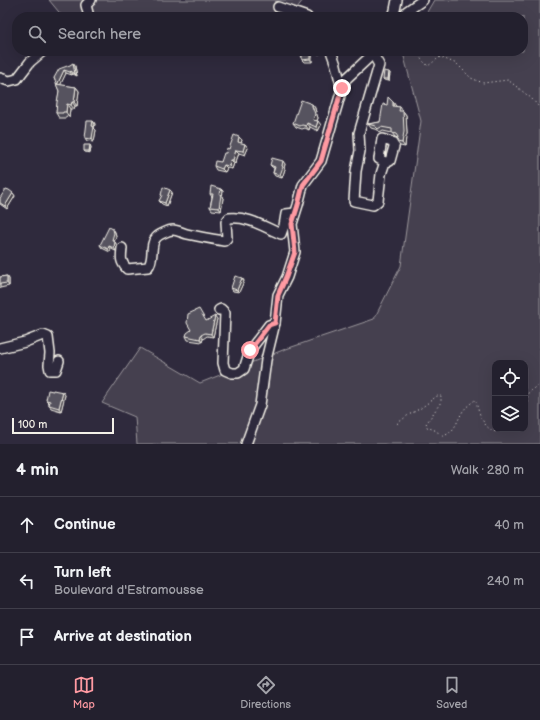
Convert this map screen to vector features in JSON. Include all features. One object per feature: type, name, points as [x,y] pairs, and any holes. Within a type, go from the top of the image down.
[{"type":"street","points":[[88,12],[86,5],[91,0]]},
{"type":"street","points":[[394,12],[397,0]]},
{"type":"street","points":[[406,12],[423,0]]},
{"type":"street","points":[[278,7],[292,12]]},
{"type":"street","points":[[0,78],[9,81],[17,79],[30,62],[37,56]]},
{"type":"street","points":[[333,56],[342,88]]},
{"type":"street","points":[[246,444],[260,406],[266,360],[275,323],[278,295],[295,252],[292,224],[303,185],[321,161],[346,78],[371,56]]},
{"type":"street","points":[[375,56],[379,65],[359,132],[360,151],[356,170],[354,201],[373,205],[378,201],[381,174],[385,162]]},
{"type":"street","points":[[122,248],[122,264],[127,269],[148,267],[150,265],[152,247],[155,238],[162,234],[173,230],[224,241],[227,238],[226,222],[229,218],[236,217],[257,222],[281,234],[286,214],[295,213]]},
{"type":"street","points":[[219,310],[221,309],[225,313],[223,363],[226,370],[232,373],[238,373],[244,369],[250,350],[269,325],[275,323]]},
{"type":"street","points":[[0,348],[25,342],[43,335],[48,337],[50,370],[56,370],[59,361]]},
{"type":"path","points":[[421,56],[428,66],[440,57],[457,64],[472,78],[483,82],[508,80],[531,98],[540,108]]},
{"type":"path","points":[[528,396],[528,393],[540,384]]},
{"type":"path","points":[[394,426],[407,416],[422,408],[437,396],[441,396],[442,402],[426,424],[427,427],[437,431],[441,437],[448,435],[457,424],[464,411],[475,400],[484,422],[492,430]]},
{"type":"shaded area","points":[[49,0],[303,0],[294,12],[59,12]]},
{"type":"shaded area","points":[[434,0],[540,0],[540,444],[137,444],[135,417],[102,403],[140,348],[200,383],[283,350],[374,319],[401,266],[421,121],[404,56],[528,56],[528,12],[427,12]]},
{"type":"building","points":[[302,56],[310,56],[310,59],[302,60]]},
{"type":"building","points":[[73,63],[75,74],[71,71],[64,70],[57,85],[54,78],[59,69]]},
{"type":"building","points":[[384,71],[389,72],[388,79],[383,79]]},
{"type":"building","points":[[56,84],[76,87],[74,102],[72,102],[71,105],[67,104],[66,112],[63,113],[56,113],[59,91]]},
{"type":"building","points":[[388,97],[393,102],[393,106],[400,107],[399,111],[403,111],[404,132],[402,143],[397,142],[398,137],[396,134],[392,133],[392,129],[381,127],[378,129],[375,126],[368,124],[380,122],[383,104],[387,105]]},
{"type":"building","points":[[301,100],[312,104],[315,114],[313,120],[318,121],[316,127],[307,123],[306,126],[300,126],[293,123]]},
{"type":"building","points":[[87,121],[93,121],[92,126],[94,127],[91,139],[85,138]]},
{"type":"building","points":[[234,135],[239,137],[238,142],[245,144],[243,151],[236,150],[233,160],[231,160],[229,166],[224,165],[222,169],[214,166],[215,161],[221,162],[227,148],[229,149]]},
{"type":"building","points":[[84,145],[90,145],[89,151],[84,151]]},
{"type":"building","points":[[272,158],[283,161],[283,167],[280,175],[273,173],[275,167],[270,165]]},
{"type":"building","points":[[211,186],[221,189],[219,208],[210,207],[213,194],[210,194]]},
{"type":"building","points":[[163,187],[170,190],[165,203],[159,201],[162,195]]},
{"type":"building","points":[[6,189],[13,193],[5,206],[0,203],[0,198]]},
{"type":"building","points":[[109,227],[113,229],[114,233],[112,240],[115,242],[114,248],[109,246],[108,249],[100,245]]},
{"type":"building","points":[[7,276],[7,283],[0,284],[0,277]]},
{"type":"building","points":[[235,276],[242,278],[237,290],[231,288]]},
{"type":"building","points":[[199,309],[206,321],[215,316],[211,334],[205,333],[201,335],[200,339],[186,336],[191,330],[187,323],[188,314]]},
{"type":"building","points":[[48,390],[63,392],[59,408],[49,405],[50,401],[46,400]]},
{"type":"route","points":[[250,350],[269,325],[275,323],[278,295],[295,252],[292,224],[295,213],[303,185],[321,161],[342,88]]}]
